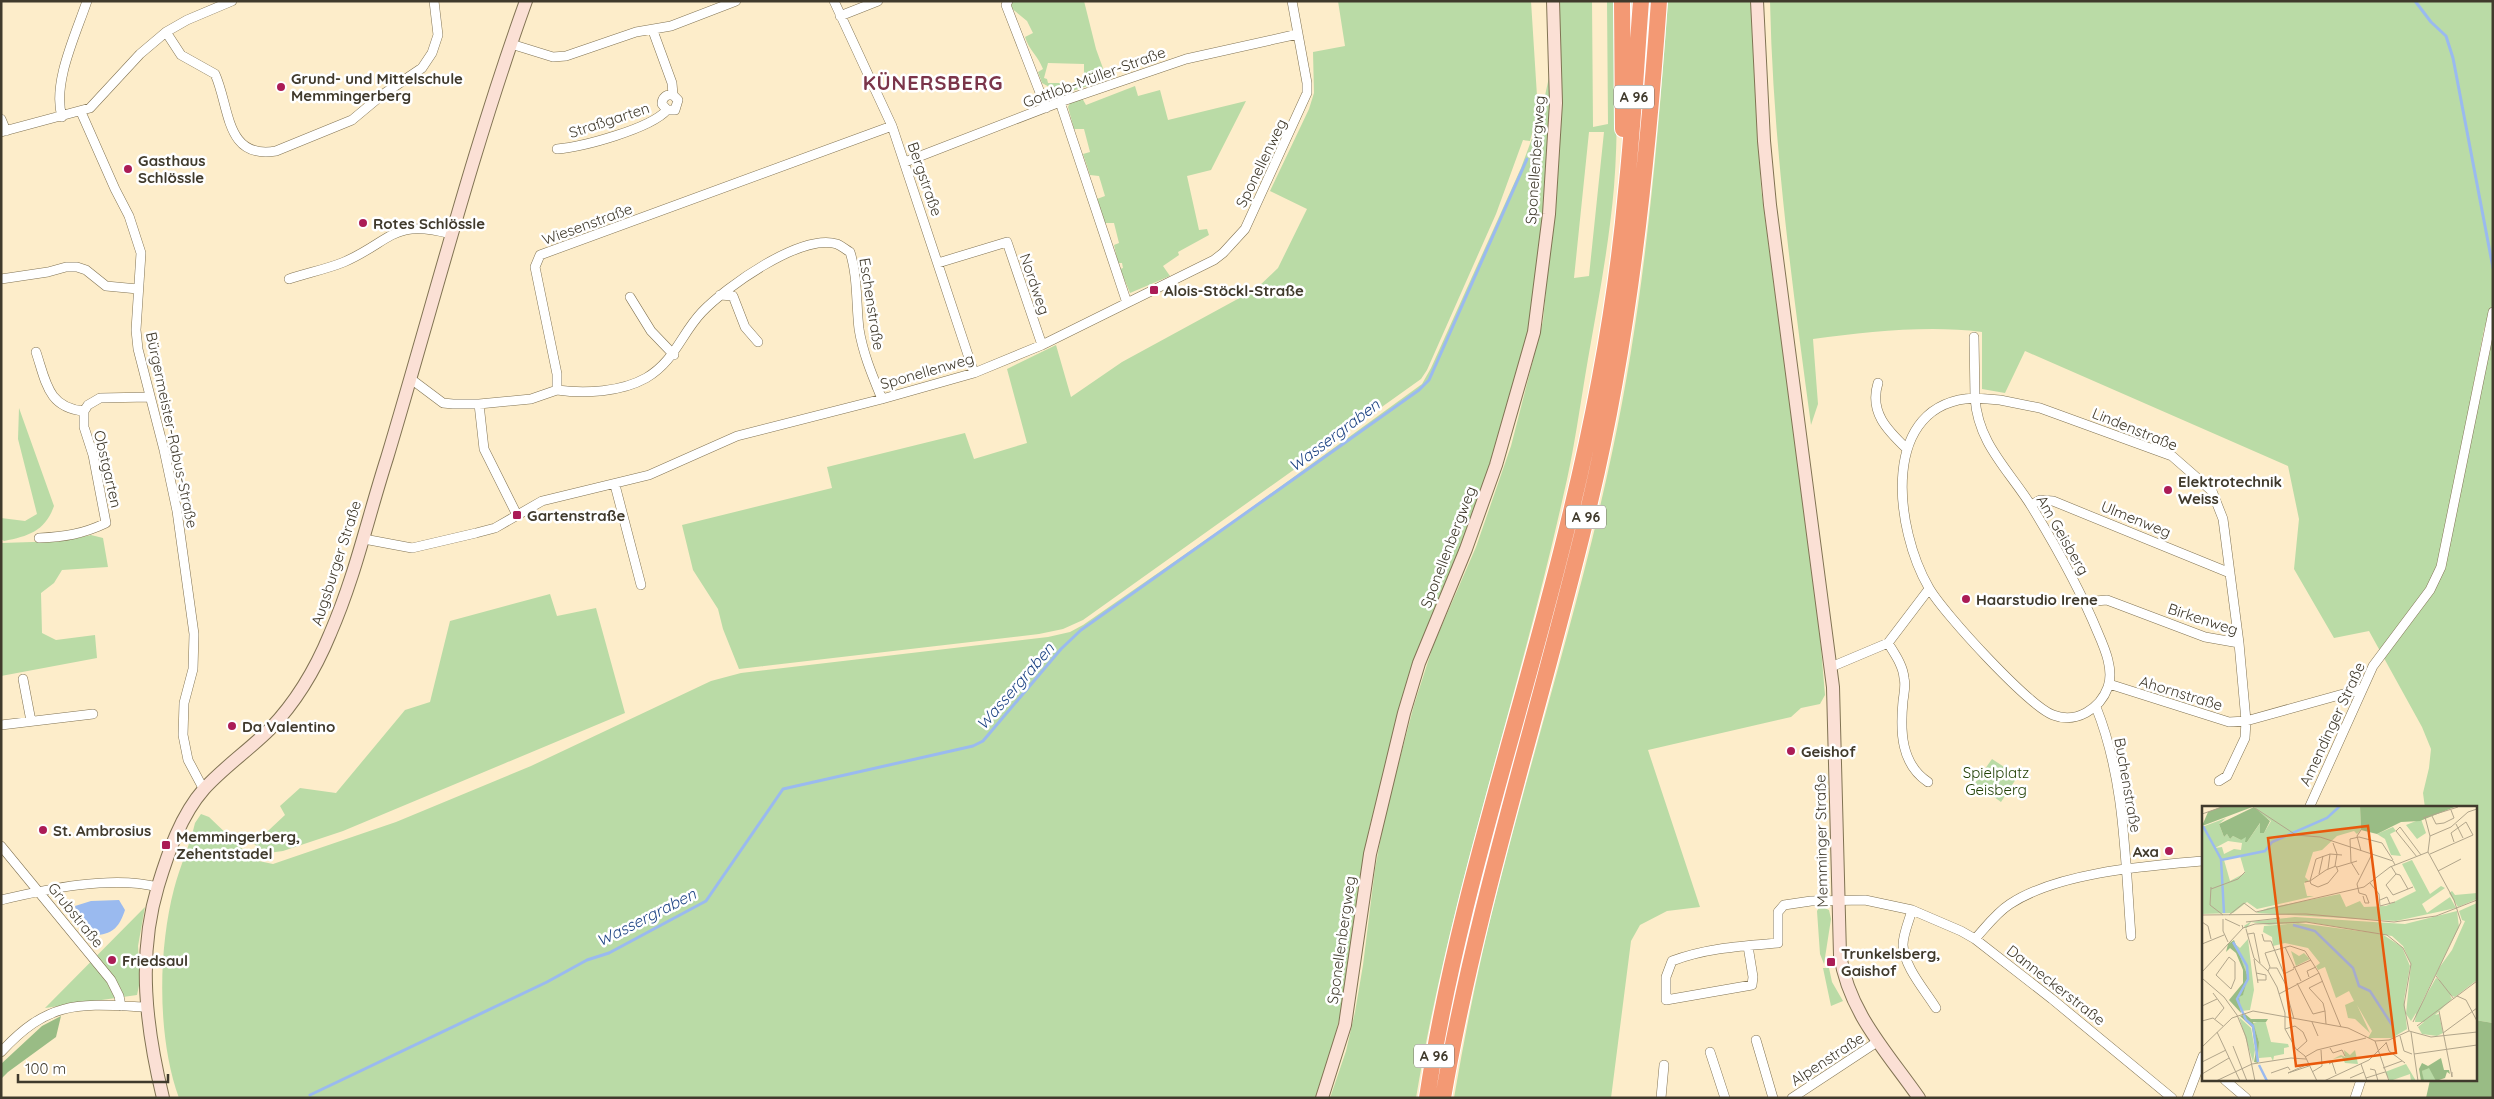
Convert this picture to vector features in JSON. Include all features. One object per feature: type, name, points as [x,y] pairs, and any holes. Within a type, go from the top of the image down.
[{"type":"highway","name":"A 96","points":[[1622,1],[1622,110],[1626,193]]},
{"type":"highway","name":"A 96","points":[[1427,1098],[1442,1015],[1467,904],[1547,608],[1582,467],[1610,314],[1626,193],[1641,1]]},
{"type":"highway","name":"A 96","points":[[1443,1098],[1472,951],[1486,891],[1564,606],[1602,450],[1634,258],[1659,1]]},
{"type":"street","points":[[62,117],[60,99],[65,69],[86,1]]},
{"type":"street","points":[[1,119],[3,132],[81,112],[95,104],[140,54],[166,32],[187,20],[232,1]]},
{"type":"street","points":[[166,32],[182,56],[215,74],[234,135],[242,145],[254,152],[265,153],[276,151],[352,120],[382,95],[422,68],[432,53],[438,35],[434,1]]},
{"type":"street","name":"Augsburger Straße","points":[[162,1098],[150,1044],[146,1006],[147,943],[158,887],[181,826],[204,790],[269,730],[307,681],[330,634],[364,539],[451,234],[526,1]]},
{"type":"street","points":[[511,44],[560,57],[572,55],[636,32],[653,31],[736,1]]},
{"type":"street","name":"Bergstraße","points":[[834,1],[892,126],[974,373]]},
{"type":"street","points":[[840,16],[878,1]]},
{"type":"street","points":[[1008,1],[1006,5],[1046,108]]},
{"type":"street","name":"Sponellenweg","points":[[364,539],[405,548],[420,547],[495,528],[548,499],[615,485],[649,475],[737,436],[974,373],[1042,345],[1214,260],[1241,235],[1302,109],[1307,93],[1308,83],[1292,1]]},
{"type":"street","name":"Sponellenbergweg","points":[[1322,1098],[1345,1025],[1370,854],[1406,704],[1419,663],[1470,540],[1496,465],[1534,332],[1548,221],[1556,103],[1553,1]]},
{"type":"street","name":"Memminger Straße","points":[[1757,1],[1763,132],[1769,196],[1831,667],[1836,736],[1840,955],[1847,987],[1856,1008],[1877,1042],[1919,1098]]},
{"type":"street","name":"Straßgarten","points":[[557,149],[582,146],[627,131],[658,118],[668,110],[662,104],[663,99],[673,95],[672,83],[653,31]]},
{"type":"street","name":"Gottlob-Müller-Straße","points":[[905,162],[1060,102],[1186,59],[1298,34]]},
{"type":"street","points":[[1060,102],[1127,303]]},
{"type":"street","name":"Bürgermeister-Rabus-Straße","points":[[81,112],[138,239],[142,266],[138,290],[136,330],[138,349],[172,483],[194,634],[193,669],[183,714],[185,745],[188,760],[204,790]]},
{"type":"street","name":"Wiesenstraße","points":[[557,390],[557,374],[535,267],[540,255],[892,126]]},
{"type":"street","points":[[289,278],[344,262],[394,232],[425,228],[451,234]]},
{"type":"street","name":"Nordweg","points":[[938,263],[1006,242],[1042,345]]},
{"type":"street","name":"Eschenstraße","points":[[557,390],[582,392],[636,382],[647,377],[674,354],[700,314],[738,280],[780,258],[822,244],[838,244],[850,252],[854,266],[860,332],[864,352],[882,399]]},
{"type":"street","points":[[1,279],[77,267],[86,270],[106,286],[138,290]]},
{"type":"street","points":[[720,295],[732,296],[745,327],[758,342]]},
{"type":"street","points":[[630,297],[651,331],[674,354]]},
{"type":"street","name":"Amendinger Straße","points":[[2310,806],[2373,666],[2430,590],[2441,567],[2493,312]]},
{"type":"street","name":"Am Geisberg","points":[[1974,337],[1974,398],[1979,427],[1985,440],[2031,505],[2059,552],[2086,604],[2107,656],[2109,684]]},
{"type":"street","name":"Obstgarten","points":[[36,352],[52,396],[60,405],[70,410],[84,411]]},
{"type":"street","points":[[411,379],[443,403],[479,404],[531,399],[557,390]]},
{"type":"street","points":[[1878,383],[1874,399],[1878,416],[1907,449]]},
{"type":"street","name":"Obstgarten","points":[[38,538],[78,534],[106,523],[93,455],[84,427],[84,411],[88,404],[100,398],[149,397]]},
{"type":"street","points":[[1974,398],[1956,400],[1933,412],[1915,432],[1907,449],[1902,471],[1902,510],[1910,544],[1929,588],[1991,660],[2023,693],[2045,711],[2056,716],[2069,718],[2084,714],[2096,707],[2109,684]]},
{"type":"street","name":"Lindenstraße","points":[[1974,398],[2000,400],[2040,408],[2172,456],[2212,491],[2223,519],[2240,643]]},
{"type":"street","points":[[479,404],[484,449],[517,515]]},
{"type":"street","points":[[615,485],[641,585]]},
{"type":"street","name":"Ulmenweg","points":[[2031,505],[2040,500],[2052,500],[2230,573]]},
{"type":"street","points":[[1831,667],[1888,643],[1929,588]]},
{"type":"street","name":"Birkenweg","points":[[2086,604],[2107,600],[2206,637],[2240,643],[2246,721]]},
{"type":"street","points":[[1888,643],[1902,669],[1905,679],[1902,722],[1907,758],[1918,775],[1928,782]]},
{"type":"street","points":[[23,679],[31,721]]},
{"type":"street","name":"Ahornstraße","points":[[2109,684],[2229,722],[2246,721],[2361,689]]},
{"type":"street","name":"Buchenstraße","points":[[2096,707],[2110,752],[2120,800],[2131,936]]},
{"type":"street","points":[[1,725],[93,714]]},
{"type":"street","points":[[2220,781],[2227,776],[2244,738],[2246,721]]},
{"type":"street","name":"Grubstraße","points":[[1,846],[111,980],[119,996],[121,1006]]},
{"type":"street","points":[[1975,939],[1998,914],[2022,897],[2064,883],[2126,869],[2202,861]]},
{"type":"street","points":[[1,900],[38,890],[121,882],[143,883],[158,887]]},
{"type":"street","name":"Danneckerstraße","points":[[1748,946],[1778,942],[1778,912],[1784,906],[1838,900],[1865,900],[1912,910],[1954,927],[1975,939],[2052,998],[2172,1098]]},
{"type":"street","points":[[1912,910],[1903,944],[1904,952],[1908,963],[1936,1008]]},
{"type":"street","points":[[1748,946],[1753,977],[1752,984],[1666,1000],[1666,977],[1672,961],[1695,952],[1748,946]]},
{"type":"street","points":[[1,1052],[24,1029],[45,1015],[69,1008],[146,1006]]},
{"type":"street","name":"Alpenstraße","points":[[1756,1040],[1773,1098]]},
{"type":"street","name":"Alpenstraße","points":[[1792,1098],[1877,1042]]},
{"type":"street","points":[[1710,1052],[1725,1098]]},
{"type":"street","points":[[2187,1098],[2202,1059]]},
{"type":"street","points":[[1661,1098],[1664,1065]]},
{"type":"street","points":[[2227,1082],[2246,1098]]},
{"type":"street","points":[[2355,1098],[2360,1082]]},
{"type":"green space","points":[[1012,1],[1084,1],[1096,49],[1104,71],[1091,73],[1094,84],[1066,93],[1066,83],[1084,83],[1084,64],[1048,63],[1044,78],[1047,79],[1048,83],[1062,83],[1062,94],[1042,83],[1038,72],[1043,69],[1025,37],[1033,33],[1027,21],[1010,7]]},
{"type":"green space","points":[[1338,1],[1531,1],[1538,112],[1530,141],[1523,140],[1496,214],[1427,370],[1421,379],[1083,620],[1063,629],[1039,634],[739,669],[723,629],[718,609],[693,570],[682,525],[832,488],[827,467],[965,433],[974,459],[1027,443],[1007,369],[1056,345],[1071,397],[1122,362],[1256,289],[1278,268],[1307,209],[1270,191],[1309,109],[1314,93],[1313,52],[1345,46]]},
{"type":"green space","points":[[1556,1],[1592,1],[1593,127],[1608,124],[1607,1],[1615,1],[1617,117],[1614,187],[1603,273],[1574,446],[1526,647],[1447,946],[1416,1098],[1330,1098],[1346,1051],[1355,1012],[1375,869],[1385,815],[1414,705],[1433,646],[1476,547],[1511,446],[1543,321],[1554,204]],"holes":[[[1589,132],[1604,132],[1589,276],[1574,278]]]},
{"type":"green space","points":[[1668,1],[1751,1],[1761,188],[1819,624],[1825,695],[1820,704],[1801,708],[1791,717],[1648,750],[1700,907],[1667,911],[1640,925],[1631,941],[1611,1098],[1454,1098],[1463,1045],[1491,915],[1586,563],[1600,508],[1623,397],[1633,341],[1648,228]]},
{"type":"green space","points":[[1770,1],[2493,1],[2493,303],[2484,329],[2464,434],[2493,329],[2493,1023],[2476,1020],[2476,806],[2425,806],[2423,793],[2431,749],[2422,727],[2369,631],[2334,638],[2294,569],[2299,519],[2288,466],[2025,351],[2005,393],[1982,389],[1982,332],[1961,330],[1898,330],[1813,339],[1818,404],[1811,425],[1784,214]]},
{"type":"green space","points":[[1551,68],[1549,169],[1543,237],[1533,304],[1517,380],[1476,508],[1409,675],[1369,829],[1342,1007],[1334,1041],[1315,1098],[179,1098],[167,1049],[164,1022],[162,994],[165,939],[174,889],[195,823],[201,814],[209,817],[254,860],[273,864],[396,822],[531,766],[711,681],[741,673],[1048,637],[1070,632],[1083,625],[1233,521],[1422,384],[1431,368],[1521,168],[1541,114]]},
{"type":"green space","points":[[1135,86],[1138,96],[1160,90],[1168,120],[1246,101],[1211,170],[1187,176],[1199,230],[1207,229],[1209,235],[1178,252],[1179,255],[1163,266],[1170,276],[1130,293],[1120,269],[1123,268],[1122,263],[1118,263],[1114,245],[1119,243],[1114,223],[1105,223],[1097,199],[1105,196],[1099,176],[1090,175],[1083,154],[1090,152],[1084,129],[1074,129],[1068,107],[1070,103],[1082,98],[1086,105]]},
{"type":"green space","points":[[19,408],[54,506],[41,527],[21,537],[4,541],[1,539],[1,518],[25,521],[37,514],[18,439]]},
{"type":"green space","points":[[91,535],[103,538],[108,567],[62,570],[54,583],[41,593],[42,633],[56,640],[95,635],[97,658],[1,676],[1,543],[63,541]]},
{"type":"green space","points":[[550,594],[557,616],[596,608],[625,713],[343,831],[283,851],[268,853],[254,844],[285,815],[280,806],[300,788],[336,793],[405,710],[430,702],[450,621]]},
{"type":"green space","name":"Spielplatz Geisberg","points":[[1992,759],[2018,776],[2001,802],[1975,783]]},
{"type":"green space","points":[[1820,906],[1829,910],[1831,919],[1824,964],[1820,954],[1817,911]]},
{"type":"green space","points":[[145,907],[138,946],[140,981],[137,995],[45,1008]]},
{"type":"green space","points":[[1823,968],[1829,968],[1832,982],[1843,1001],[1831,1006]]},
{"type":"green space","points":[[61,1016],[56,1037],[1,1079],[1,1064],[42,1026]]},
{"type":"green space","points":[[2476,1020],[2493,1023],[2493,1098],[2426,1098],[2430,1082],[2476,1082]]},
{"type":"water","points":[[119,900],[125,910],[116,928],[108,933],[97,935],[77,915],[75,906],[91,901]]},
{"type":"waterway","points":[[2415,1],[2431,22],[2446,36],[2453,58],[2493,268]]},
{"type":"waterway","name":"Wassergraben","points":[[310,1095],[547,982],[587,960],[609,953],[706,901],[783,789],[973,746],[983,741],[1061,649],[1081,630],[1419,390],[1429,380],[1527,159]]},
{"type":"place","name":"Grund- und Mittelschule Memmingerberg","points":[[281,87]]},
{"type":"place","name":"Gasthaus Schlössle","points":[[128,169]]},
{"type":"place","name":"Rotes Schlössle","points":[[363,223]]},
{"type":"place","name":"Alois-Stöckl-Straße","points":[[1154,290]]},
{"type":"place","name":"Elektrotechnik Weiss","points":[[2168,490]]},
{"type":"place","name":"Gartenstraße","points":[[517,515]]},
{"type":"place","name":"Haarstudio Irene","points":[[1966,599]]},
{"type":"place","name":"Da Valentino","points":[[232,726]]},
{"type":"place","name":"Geishof","points":[[1791,751]]},
{"type":"place","name":"St. Ambrosius","points":[[43,830]]},
{"type":"place","name":"Memmingerberg, Zehentstadel","points":[[166,845]]},
{"type":"place","name":"Axa","points":[[2169,851]]},
{"type":"place","name":"Friedsaul","points":[[112,960]]},
{"type":"place","name":"Trunkelsberg, Gaishof","points":[[1831,962]]},
{"type":"district","name":"KÜNERSBERG","points":[[933,82]]}]
